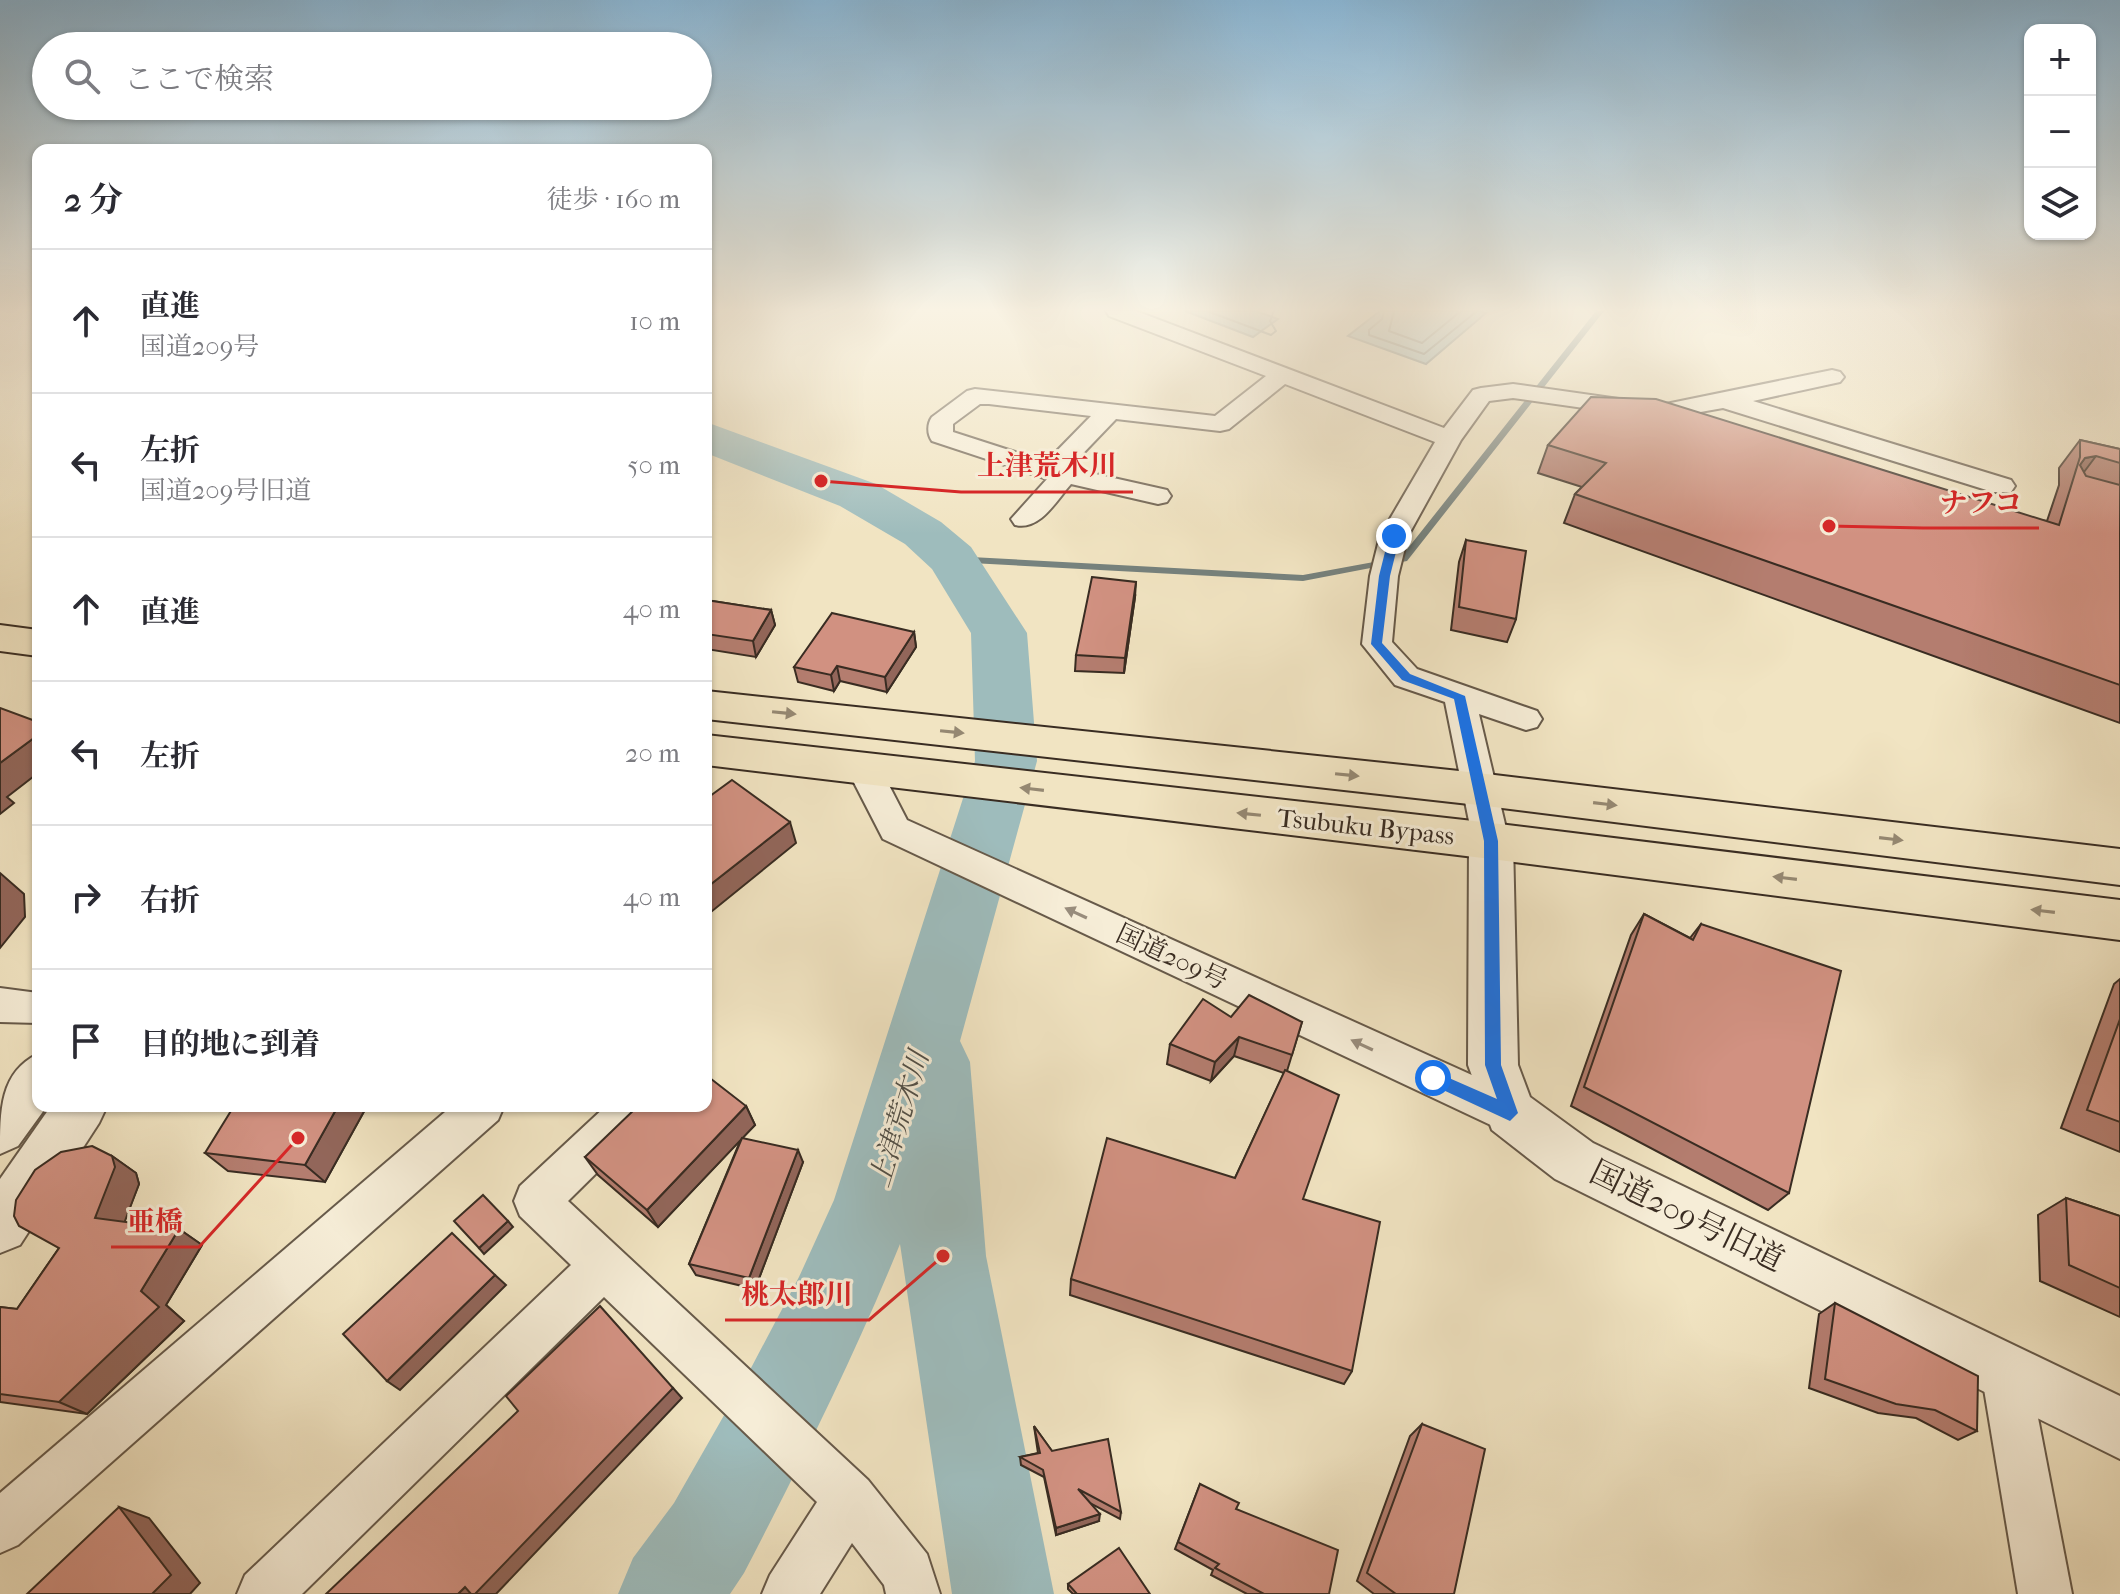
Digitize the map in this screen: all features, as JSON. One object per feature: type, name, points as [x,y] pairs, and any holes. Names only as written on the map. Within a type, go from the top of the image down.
[{"type":"highway","points":[[0,638],[32,642]]},
{"type":"highway","name":"Tsubuku Bypass","points":[[712,706],[1478,789],[2120,867]]},
{"type":"highway","name":"Tsubuku Bypass","points":[[712,751],[1491,841],[2120,920]]},
{"type":"street","points":[[1158,496],[1058,474],[941,436],[941,422],[975,396],[1220,424],[1269,385]]},
{"type":"street","points":[[1309,385],[1449,439]]},
{"type":"street","points":[[1526,719],[1406,677],[1377,644],[1384,576],[1394,536],[1449,439],[1481,395],[1513,391],[1661,412],[1793,385]]},
{"type":"street","points":[[1725,400],[2002,486]]},
{"type":"street","points":[[1025,519],[1110,411]]},
{"type":"street","points":[[1459,696],[1491,841],[1493,1065],[1510,1113]]},
{"type":"street","name":"国道209号","points":[[864,769],[895,829],[1510,1113]]},
{"type":"street","points":[[0,1129],[32,1085]]},
{"type":"street","points":[[0,1226],[77,1112]]},
{"type":"street","points":[[0,1527],[476,1112]]},
{"type":"street","points":[[629,1112],[536,1201],[850,1498],[908,1573],[913,1594]]},
{"type":"street","name":"国道209号旧道","points":[[1510,1113],[1574,1161],[2120,1428]]},
{"type":"street","points":[[264,1594],[604,1265]]},
{"type":"street","points":[[2005,1371],[2045,1594]]},
{"type":"street","points":[[789,1594],[850,1498]]},
{"type":"building","points":[[1591,397],[1656,399],[2059,525],[2080,457],[2080,440],[2120,449],[2120,463],[2096,456],[2085,458],[2080,465],[2086,476],[2120,485],[2120,685],[1575,494],[1606,463],[1548,445]]},
{"type":"building","points":[[1466,540],[1526,551],[1516,619],[1459,607]]},
{"type":"building","points":[[1092,577],[1136,582],[1125,658],[1076,655]]},
{"type":"building","points":[[712,601],[771,610],[753,641],[712,635]]},
{"type":"building","points":[[832,613],[914,632],[885,677],[837,666],[831,675],[794,667]]},
{"type":"building","points":[[0,708],[32,720],[32,739],[0,763]]},
{"type":"building","points":[[732,780],[790,822],[712,883],[712,795]]},
{"type":"building","points":[[1644,914],[1693,940],[1701,924],[1841,971],[1789,1193],[1584,1087]]},
{"type":"building","points":[[1249,995],[1302,1022],[1292,1055],[1239,1037],[1215,1062],[1170,1044],[1203,999],[1231,1017]]},
{"type":"building","points":[[2120,1019],[2120,1122],[2087,1110]]},
{"type":"building","points":[[1285,1070],[1339,1095],[1303,1199],[1380,1222],[1352,1371],[1071,1279],[1107,1138],[1235,1178]]},
{"type":"building","points":[[712,1080],[746,1106],[647,1210],[585,1157],[632,1112],[712,1112]]},
{"type":"building","points":[[230,1112],[335,1112],[305,1165],[205,1153]]},
{"type":"building","points":[[742,1138],[798,1150],[749,1278],[689,1264]]},
{"type":"building","points":[[92,1146],[112,1156],[115,1167],[95,1218],[179,1229],[141,1291],[159,1307],[59,1402],[0,1394],[0,1307],[17,1309],[59,1248],[19,1226],[14,1216],[16,1200],[35,1170],[61,1152]]},
{"type":"building","points":[[483,1195],[508,1221],[479,1248],[454,1221]]},
{"type":"building","points":[[2066,1198],[2120,1216],[2120,1288],[2069,1265]]},
{"type":"building","points":[[452,1233],[495,1275],[387,1381],[343,1334]]},
{"type":"building","points":[[1835,1303],[1978,1376],[1977,1431],[1935,1410],[1896,1404],[1825,1379]]},
{"type":"building","points":[[600,1306],[673,1388],[475,1594],[465,1587],[458,1594],[326,1594],[518,1411],[506,1396]]},
{"type":"building","points":[[1422,1424],[1485,1449],[1454,1594],[1396,1594],[1367,1573]]},
{"type":"building","points":[[1034,1426],[1052,1451],[1108,1439],[1121,1512],[1078,1489],[1100,1514],[1056,1528],[1043,1470],[1020,1457],[1040,1453]]},
{"type":"building","points":[[1200,1484],[1239,1503],[1236,1509],[1338,1550],[1329,1594],[1264,1594],[1215,1568],[1219,1564],[1178,1542]]},
{"type":"building","points":[[119,1507],[171,1575],[152,1594],[27,1594]]},
{"type":"building","points":[[1119,1548],[1150,1594],[1077,1594],[1068,1584]]},
{"type":"waterway","points":[[952,559],[1303,578],[1404,559],[1541,385]]},
{"type":"waterway","name":"上津荒木川","points":[[669,1594],[709,1538],[784,1401],[830,1308],[873,1207],[1006,761],[999,633],[952,559],[923,533],[858,495],[712,438]]},
{"type":"waterway","points":[[932,1062],[943,1256],[1003,1594]]},
{"type":"place","name":"上津荒木川","points":[[821,481]]},
{"type":"place","name":"ナフコ","points":[[1829,526]]},
{"type":"place","name":"亜橋","points":[[298,1138]]},
{"type":"place","name":"桃太郎川","points":[[943,1256]]},
{"type":"route","points":[[1394,536],[1384,576],[1377,644],[1406,677],[1459,696],[1491,841],[1493,1065],[1510,1113],[1433,1078]]}]
